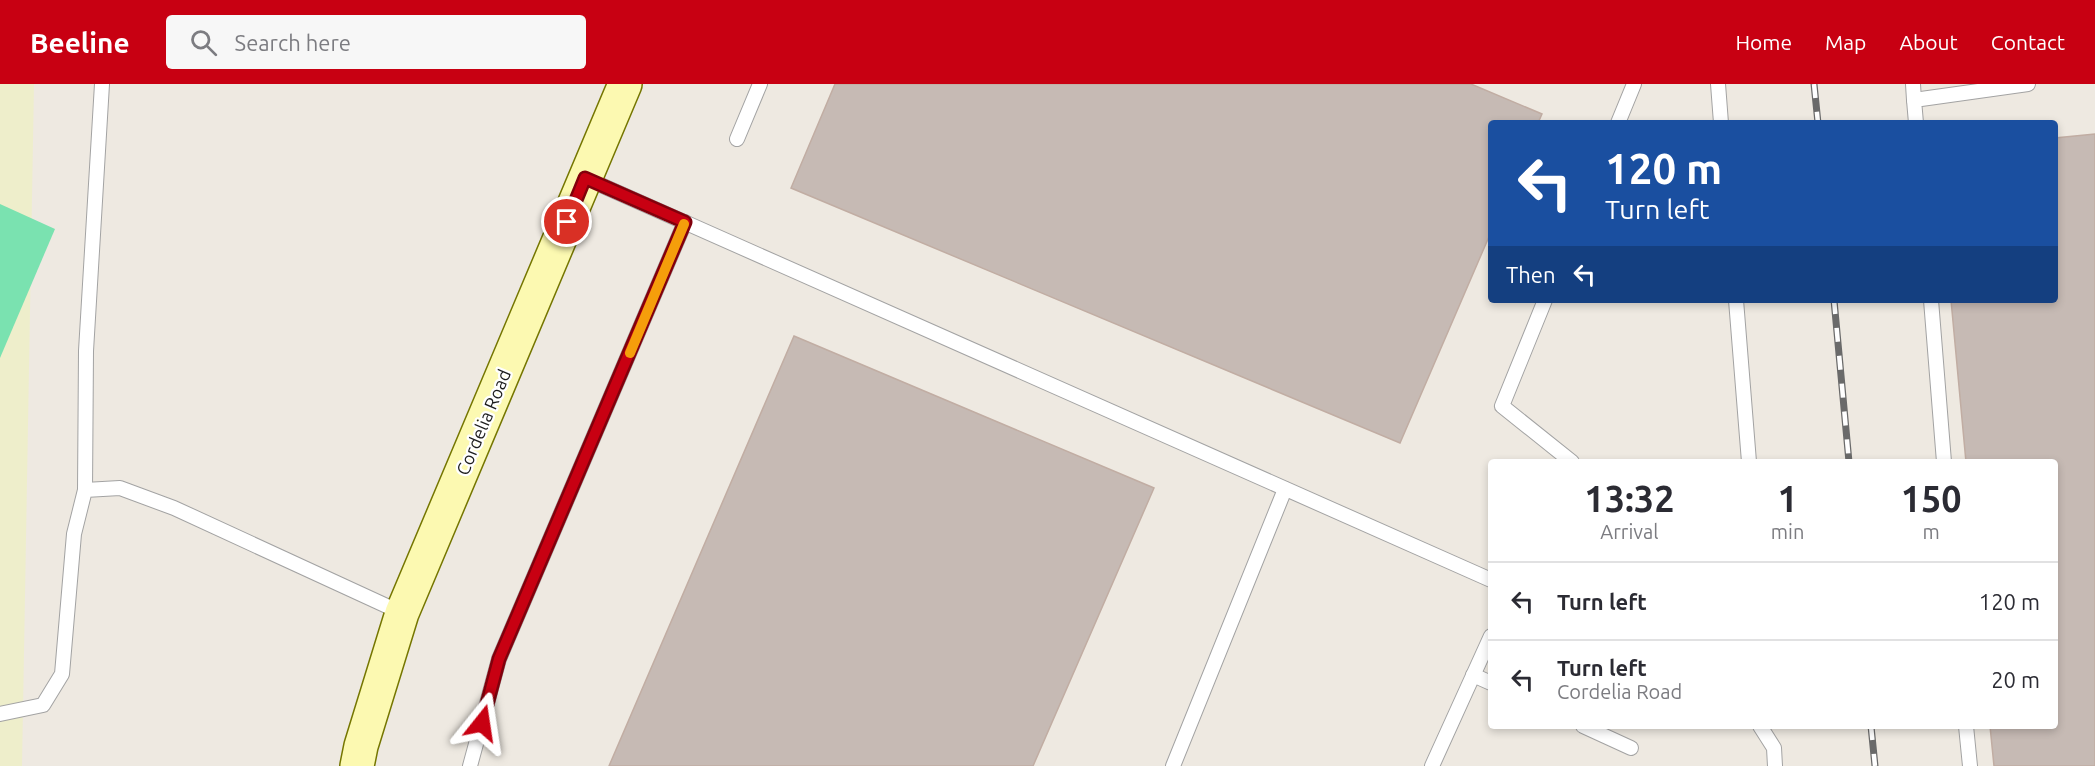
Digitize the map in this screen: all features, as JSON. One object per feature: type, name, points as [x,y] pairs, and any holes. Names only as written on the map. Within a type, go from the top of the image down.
[{"type":"main road","name":"Cordelia Road","points":[[357,766],[361,746],[402,613],[625,84]]},
{"type":"lane","points":[[0,714],[43,705],[62,674],[74,534],[85,490],[86,351],[102,84]]},
{"type":"lane","points":[[737,139],[760,84]]},
{"type":"lane","points":[[1619,120],[1634,84]]},
{"type":"lane","points":[[1718,84],[1721,120]]},
{"type":"lane","points":[[1913,84],[1916,120]]},
{"type":"lane","points":[[1914,100],[2028,84]]},
{"type":"lane","points":[[585,178],[1488,579]]},
{"type":"lane","points":[[470,766],[499,659],[685,222]]},
{"type":"lane","points":[[1544,303],[1502,406],[1568,459]]},
{"type":"lane","points":[[1736,303],[1749,459]]},
{"type":"lane","points":[[1930,303],[1944,459]]},
{"type":"lane","points":[[85,490],[120,488],[174,508],[402,613]]},
{"type":"lane","points":[[1173,766],[1285,489]]},
{"type":"lane","points":[[1432,766],[1488,642]]},
{"type":"lane","points":[[1473,675],[1488,682]]},
{"type":"lane","points":[[1589,729],[1630,748]]},
{"type":"lane","points":[[1762,729],[1774,748],[1775,766]]},
{"type":"lane","points":[[1966,729],[1970,766]]},
{"type":"green space","points":[[0,84],[34,84],[22,766],[0,766]]},
{"type":"green space","points":[[0,204],[55,229],[0,358]]},
{"type":"building","points":[[835,84],[1471,84],[1542,114],[1539,120],[1488,120],[1488,239],[1400,443],[791,188]]},
{"type":"building","points":[[2095,134],[2095,766],[1994,766],[1990,729],[2058,729],[2058,459],[1966,459],[1951,303],[2058,303],[2058,138]]},
{"type":"building","points":[[794,336],[1154,488],[1033,766],[609,766]]},
{"type":"railway","points":[[1814,84],[1818,120]]},
{"type":"railway","points":[[1834,303],[1849,459]]},
{"type":"railway","points":[[1871,729],[1875,766]]},
{"type":"slow traffic","points":[[630,353],[684,224]]},
{"type":"route","points":[[482,723],[499,659],[685,222],[585,178],[567,222]]}]
